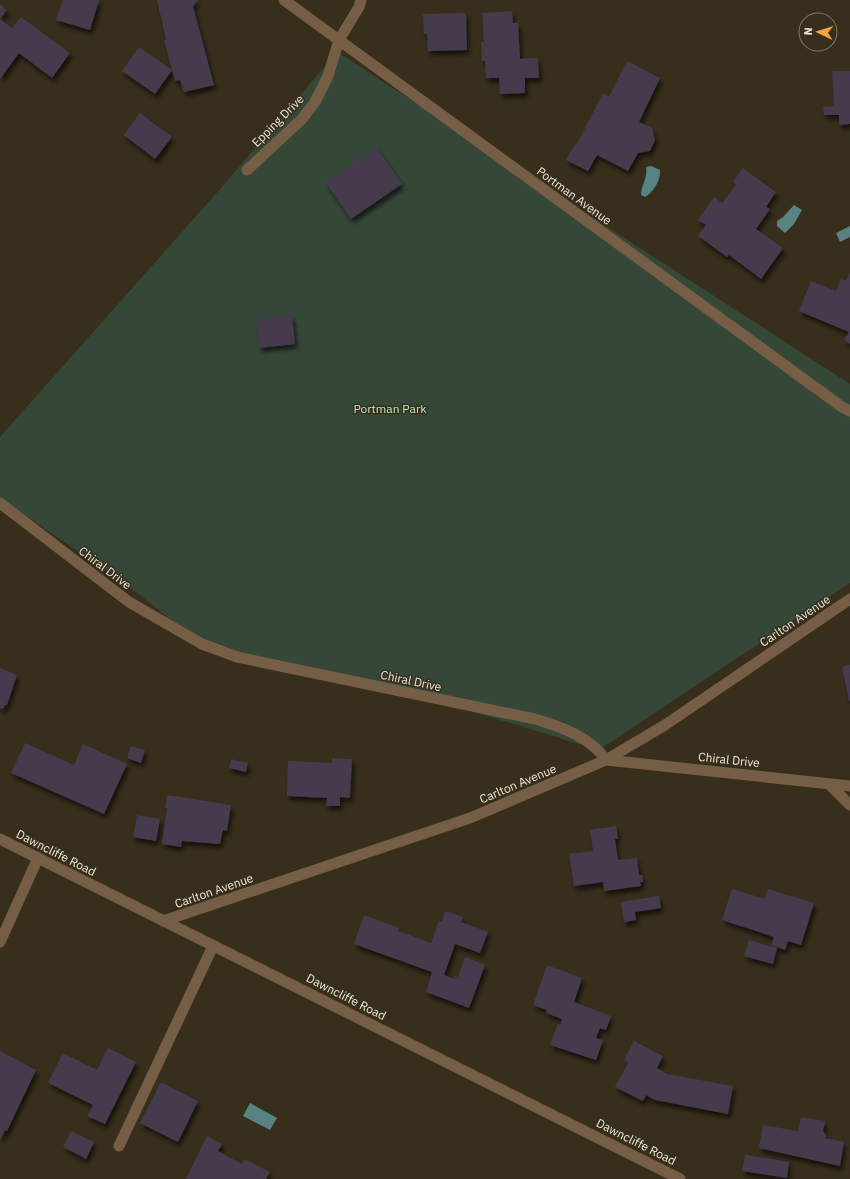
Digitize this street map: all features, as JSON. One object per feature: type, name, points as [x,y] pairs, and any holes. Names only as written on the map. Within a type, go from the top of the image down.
[{"type":"street","name":"Portman Avenue","points":[[284,0],[842,407],[850,411]]},
{"type":"street","name":"Epping Drive","points":[[247,170],[297,124],[315,102],[328,76],[339,40],[359,7],[361,0]]},
{"type":"street","name":"Chiral Drive","points":[[0,502],[129,602],[202,644],[237,657],[535,719],[574,732],[600,750],[606,760],[850,786]]},
{"type":"street","name":"Carlton Avenue","points":[[163,921],[470,818],[606,760],[665,726],[850,599]]},
{"type":"street","points":[[829,784],[850,805]]},
{"type":"street","name":"Dawncliffe Road","points":[[0,839],[680,1179]]},
{"type":"street","points":[[0,942],[38,858]]},
{"type":"street","points":[[119,1146],[213,946]]},
{"type":"green space","name":"Portman Park","points":[[337,52],[850,384],[850,583],[599,750],[428,698],[202,644],[127,585],[0,498],[0,437],[222,187]]},
{"type":"water","points":[[651,166],[660,170],[660,174],[654,189],[645,197],[641,195],[646,175],[646,167]]},
{"type":"water","points":[[794,205],[802,210],[794,224],[785,233],[777,226],[777,221]]},
{"type":"water","points":[[850,226],[850,237],[840,242],[836,233]]},
{"type":"water","points":[[250,1103],[277,1118],[270,1130],[243,1116]]},
{"type":"building","points":[[63,0],[99,0],[90,30],[56,20]]},
{"type":"building","points":[[157,0],[198,0],[193,6],[214,85],[184,92],[180,80],[175,81],[164,40],[166,39]]},
{"type":"building","points":[[0,4],[7,10],[0,19]]},
{"type":"building","points":[[512,11],[513,23],[518,23],[520,59],[538,58],[539,78],[525,78],[525,93],[500,94],[499,78],[486,78],[485,61],[482,61],[481,42],[484,42],[482,13]]},
{"type":"building","points":[[466,13],[467,50],[428,51],[427,34],[424,34],[423,14]]},
{"type":"building","points":[[21,17],[70,53],[52,78],[19,53],[0,79],[0,19],[12,28]]},
{"type":"building","points":[[139,47],[172,70],[155,94],[122,71]]},
{"type":"building","points":[[627,61],[660,78],[639,122],[652,128],[655,140],[650,151],[638,153],[628,171],[597,155],[588,171],[566,160],[575,144],[577,144],[603,93],[609,97]]},
{"type":"building","points":[[832,71],[850,71],[850,124],[839,125],[839,115],[824,115],[823,107],[834,106]]},
{"type":"building","points":[[140,113],[172,137],[155,159],[124,135]]},
{"type":"building","points":[[376,147],[402,184],[351,219],[326,183]]},
{"type":"building","points":[[743,168],[776,192],[766,207],[770,209],[756,229],[783,248],[761,279],[729,255],[727,257],[698,236],[706,225],[698,220],[714,197],[722,203],[736,185],[733,182]]},
{"type":"building","points":[[850,273],[850,344],[844,340],[849,332],[799,311],[811,281],[836,291],[841,278],[846,281]]},
{"type":"building","points":[[292,315],[295,344],[259,348],[256,319]]},
{"type":"building","points":[[850,665],[850,700],[849,701],[842,667]]},
{"type":"building","points":[[0,668],[17,675],[7,705],[5,705],[3,709],[0,708]]},
{"type":"building","points":[[25,743],[74,765],[83,744],[127,764],[104,814],[11,773]]},
{"type":"building","points":[[131,746],[145,750],[141,763],[127,758]]},
{"type":"building","points":[[332,758],[352,759],[350,798],[340,797],[340,806],[326,806],[327,798],[287,796],[288,761],[332,763]]},
{"type":"building","points":[[231,759],[248,763],[246,772],[229,768]]},
{"type":"building","points":[[167,795],[231,805],[227,831],[223,830],[220,844],[182,841],[181,847],[162,844],[167,808],[165,808]]},
{"type":"building","points":[[137,815],[160,819],[156,841],[133,837]]},
{"type":"building","points":[[616,826],[618,839],[615,839],[618,860],[637,858],[639,875],[642,875],[643,882],[640,882],[641,886],[604,891],[603,882],[574,886],[569,854],[593,851],[590,830]]},
{"type":"building","points":[[732,889],[765,899],[768,889],[814,903],[801,945],[788,941],[785,950],[771,945],[774,937],[722,920]]},
{"type":"building","points":[[659,896],[661,908],[635,912],[636,920],[624,922],[621,902]]},
{"type":"building","points":[[445,911],[463,917],[461,922],[488,932],[480,953],[455,944],[444,975],[454,979],[455,976],[458,977],[465,957],[485,965],[469,1008],[426,992],[432,972],[354,944],[364,915],[399,928],[398,931],[431,943],[439,921],[442,922]]},
{"type":"building","points":[[749,940],[777,948],[773,964],[744,956]]},
{"type":"building","points":[[547,965],[582,978],[574,1002],[611,1016],[606,1030],[600,1028],[596,1038],[603,1040],[596,1060],[550,1045],[558,1024],[560,1025],[562,1019],[546,1013],[547,1010],[533,1005]]},
{"type":"building","points":[[634,1041],[663,1056],[657,1068],[667,1074],[733,1086],[728,1114],[655,1100],[646,1095],[643,1101],[615,1087],[628,1063],[624,1060]]},
{"type":"building","points":[[108,1048],[136,1062],[105,1124],[87,1116],[93,1105],[48,1083],[63,1053],[97,1070]]},
{"type":"building","points":[[0,1051],[36,1070],[7,1131],[5,1130],[0,1140]]},
{"type":"building","points":[[161,1082],[198,1101],[178,1142],[140,1123]]},
{"type":"building","points":[[801,1117],[825,1121],[823,1131],[827,1136],[825,1138],[844,1142],[840,1166],[759,1148],[763,1125],[798,1131]]},
{"type":"building","points":[[71,1131],[94,1142],[86,1159],[63,1147]]},
{"type":"building","points":[[207,1136],[222,1144],[218,1151],[242,1164],[244,1159],[270,1172],[266,1179],[186,1179]]},
{"type":"building","points":[[745,1155],[789,1162],[787,1178],[742,1171]]}]
